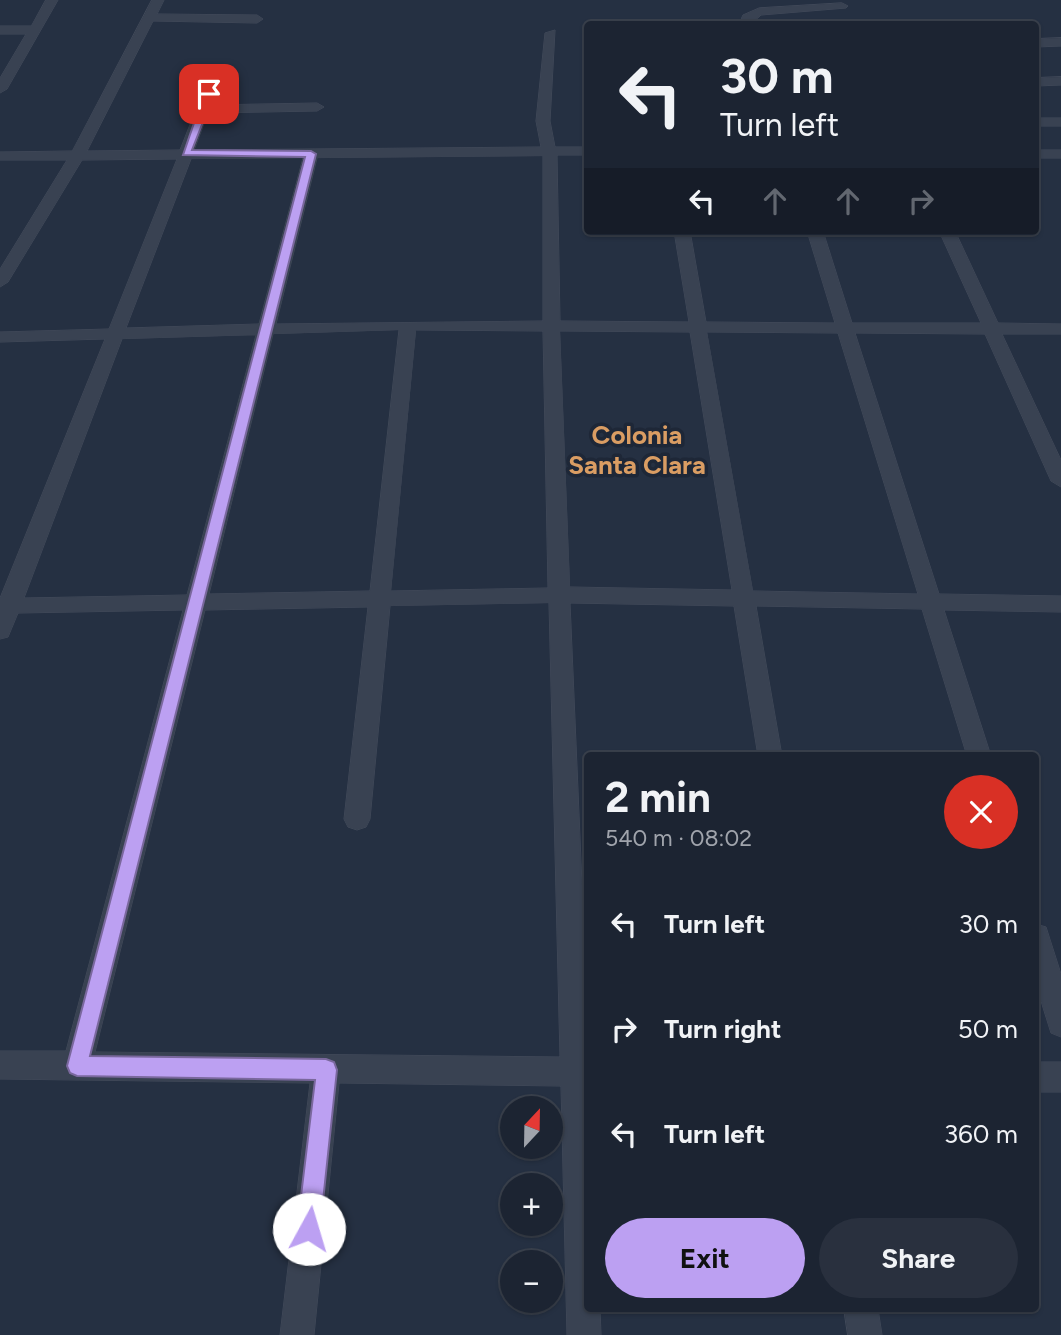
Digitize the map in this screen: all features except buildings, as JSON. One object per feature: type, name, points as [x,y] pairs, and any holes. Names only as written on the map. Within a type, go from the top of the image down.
[{"type":"street","points":[[0,89],[5,72],[36,30],[52,0]]},
{"type":"street","points":[[0,282],[78,154],[158,0]]},
{"type":"street","points":[[746,21],[747,18],[759,12],[842,6]]},
{"type":"street","points":[[149,17],[257,19]]},
{"type":"street","points":[[0,30],[36,30]]},
{"type":"street","points":[[551,33],[543,121],[548,152],[560,595],[582,1072],[584,1335]]},
{"type":"street","points":[[1039,43],[1061,42]]},
{"type":"street","points":[[1039,82],[1061,81]]},
{"type":"street","points":[[0,631],[5,606],[206,101],[317,107]]},
{"type":"street","points":[[1039,122],[1061,122]]},
{"type":"street","points":[[0,156],[584,151]]},
{"type":"street","points":[[77,1066],[311,154]]},
{"type":"street","points":[[1039,155],[1061,154]]},
{"type":"street","points":[[683,235],[769,752]]},
{"type":"street","points":[[815,235],[978,752]]},
{"type":"street","points":[[949,235],[1061,481]]},
{"type":"street","points":[[357,819],[408,325]]},
{"type":"street","points":[[0,337],[408,325],[1061,330]]},
{"type":"street","points":[[5,606],[560,595],[1061,604]]},
{"type":"street","points":[[1039,946],[1061,1023]]},
{"type":"street","points":[[0,1065],[582,1072]]},
{"type":"street","points":[[297,1335],[326,1070]]},
{"type":"street","points":[[1039,1077],[1061,1077]]},
{"type":"street","points":[[861,1312],[865,1335]]},
{"type":"district","name":"Colonia Santa Clara","points":[[637,450]]},
{"type":"route","points":[[209,94],[186,153],[311,154],[77,1066],[326,1070],[309,1229]]}]
